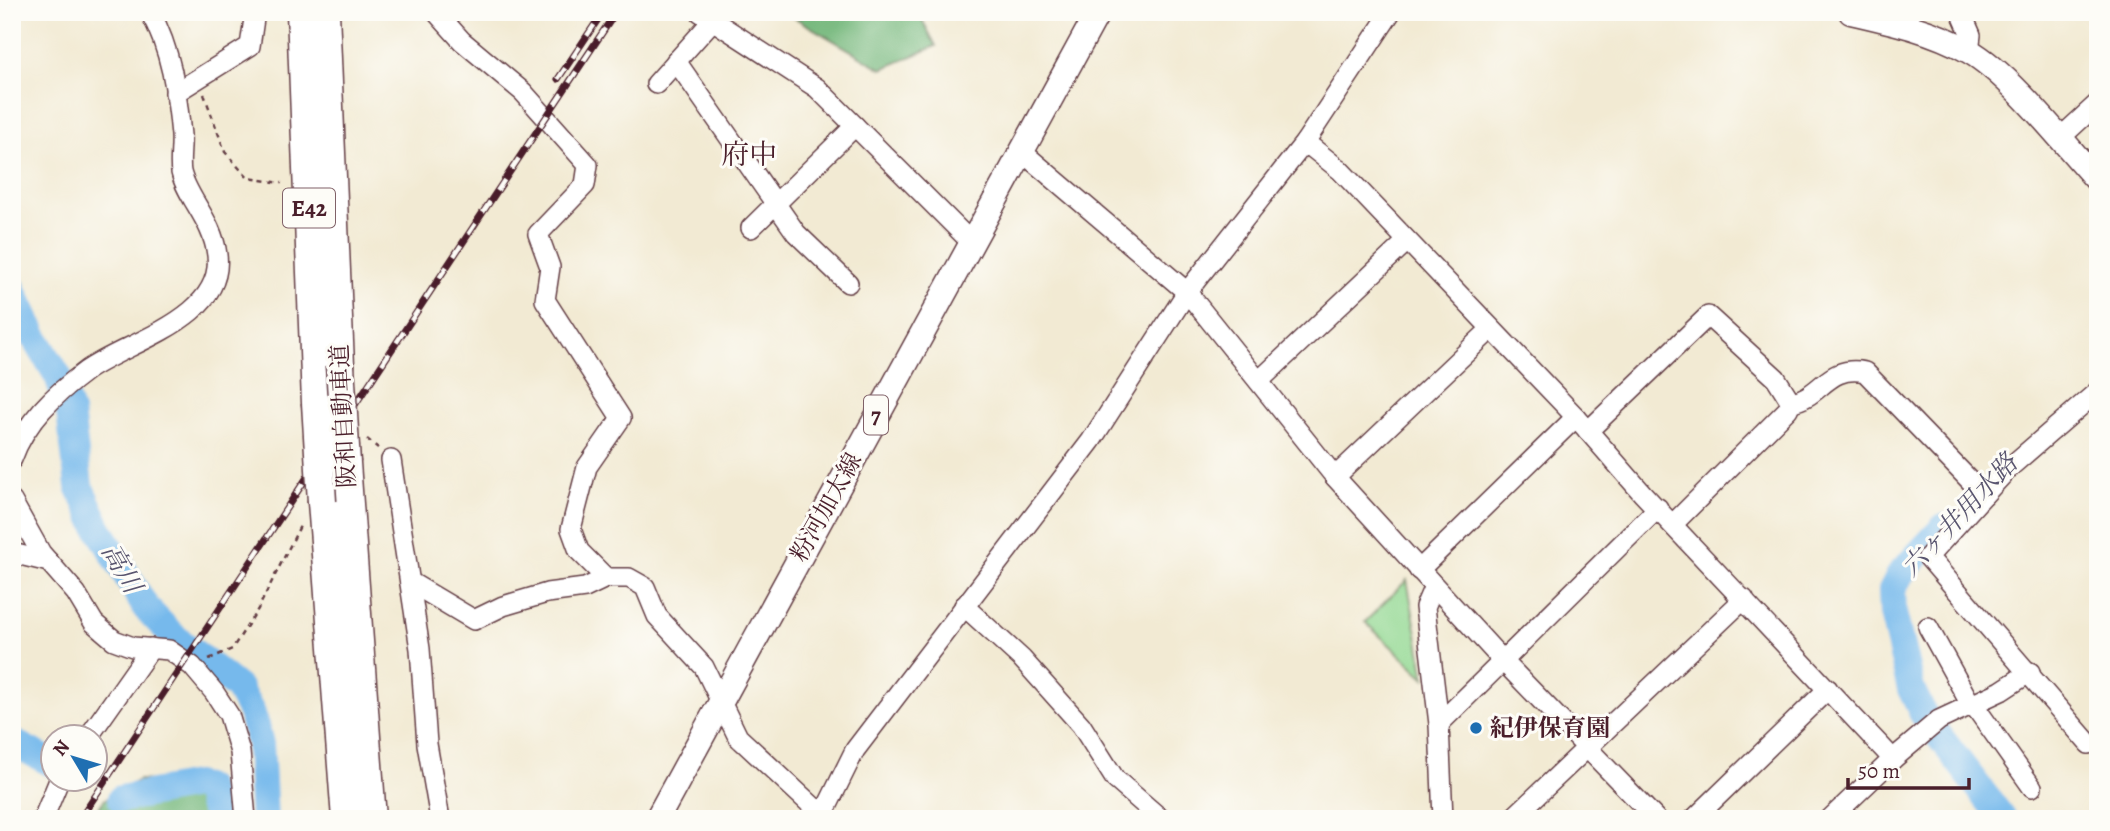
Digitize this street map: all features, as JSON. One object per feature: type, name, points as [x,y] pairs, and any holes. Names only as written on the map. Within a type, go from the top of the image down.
[{"type":"highway","name":"阪和自動車道","points":[[301,12],[316,403],[313,509],[346,819]]},
{"type":"highway","name":"阪和自動車道","points":[[325,12],[340,365],[372,819]]},
{"type":"main road","name":"粉河加太線","points":[[657,819],[970,241],[1098,12]]},
{"type":"main road","points":[[1852,12],[1899,24],[1969,51],[1996,71],[2098,181]]},
{"type":"street","points":[[12,459],[19,440],[52,397],[120,349],[157,334],[183,318],[212,288],[218,256],[207,219],[181,173],[169,49],[150,12]]},
{"type":"street","points":[[175,93],[250,46],[255,12]]},
{"type":"street","points":[[436,12],[462,41],[523,92],[588,165],[585,185],[538,234],[550,267],[545,300],[621,418],[587,467],[570,529],[579,551],[606,578]]},
{"type":"street","points":[[410,582],[474,620],[503,606],[547,593],[586,587],[606,578],[629,578],[645,587],[657,616],[670,634],[704,667],[738,737],[821,817],[855,750],[1091,441],[1187,292],[1305,142],[1391,12]]},
{"type":"street","points":[[1961,12],[1971,35],[1969,51]]},
{"type":"street","points":[[656,83],[676,61],[707,16],[817,88],[970,241]]},
{"type":"street","points":[[676,61],[796,233],[848,283]]},
{"type":"street","points":[[2059,139],[2098,103]]},
{"type":"street","points":[[751,228],[855,126]]},
{"type":"street","points":[[1305,142],[1340,170],[1582,424],[1893,758]]},
{"type":"street","points":[[1021,151],[1187,292],[1335,477],[1504,662],[1656,819]]},
{"type":"street","points":[[1259,381],[1406,242]]},
{"type":"street","points":[[1419,570],[1708,316],[1776,378],[1791,402]]},
{"type":"street","points":[[1335,477],[1491,329]]},
{"type":"street","points":[[1791,402],[1800,401],[1836,373],[1855,370],[1866,372],[1980,491]]},
{"type":"street","points":[[2089,744],[1928,556],[1980,491],[2098,391]]},
{"type":"street","points":[[1674,523],[1788,410],[1791,402]]},
{"type":"street","points":[[385,454],[410,582],[420,649],[427,744],[440,819]]},
{"type":"street","points":[[12,501],[16,512],[49,562],[76,593],[94,623],[114,640],[133,647],[169,650],[192,666],[229,715],[240,752],[246,819]]},
{"type":"street","points":[[1439,724],[1658,508]]},
{"type":"street","points":[[12,553],[49,562]]},
{"type":"street","points":[[1434,586],[1425,607],[1439,724],[1443,819]]},
{"type":"street","points":[[1512,819],[1744,599]]},
{"type":"street","points":[[964,606],[1022,659],[1081,725],[1115,779],[1161,819]]},
{"type":"street","points":[[1928,627],[1972,705],[2032,787]]},
{"type":"street","points":[[99,722],[151,648]]},
{"type":"street","points":[[1830,819],[1893,758],[1939,720],[2030,673]]},
{"type":"street","points":[[1694,819],[1828,690]]},
{"type":"street","points":[[43,819],[54,792]]},
{"type":"path","points":[[198,79],[225,152],[248,178],[282,183]]},
{"type":"path","points":[[357,430],[385,454]]},
{"type":"path","points":[[204,663],[232,649],[258,609],[313,509]]},
{"type":"green space","points":[[785,12],[918,12],[936,46],[882,69]]},
{"type":"green space","points":[[1407,580],[1425,678],[1365,622]]},
{"type":"green space","points":[[139,780],[214,786],[222,815],[186,819],[91,819],[104,800]]},
{"type":"waterway","name":"高川","points":[[12,288],[34,336],[58,376],[70,412],[79,486],[98,527],[146,608],[173,636],[238,688],[252,714],[260,744],[264,819]]},
{"type":"waterway","name":"六ヶ井用水路","points":[[1944,527],[1901,573],[1892,590],[1893,613],[1911,689],[1926,719],[2003,819]]},
{"type":"waterway","points":[[12,742],[38,756]]},
{"type":"waterway","points":[[121,799],[195,785],[207,789],[217,819]]},
{"type":"railway","points":[[558,79],[603,12]]},
{"type":"railway","points":[[80,819],[616,12]]},
{"type":"place","name":"紀伊保育園","points":[[1476,728]]},
{"type":"district","name":"府中","points":[[749,154]]}]
